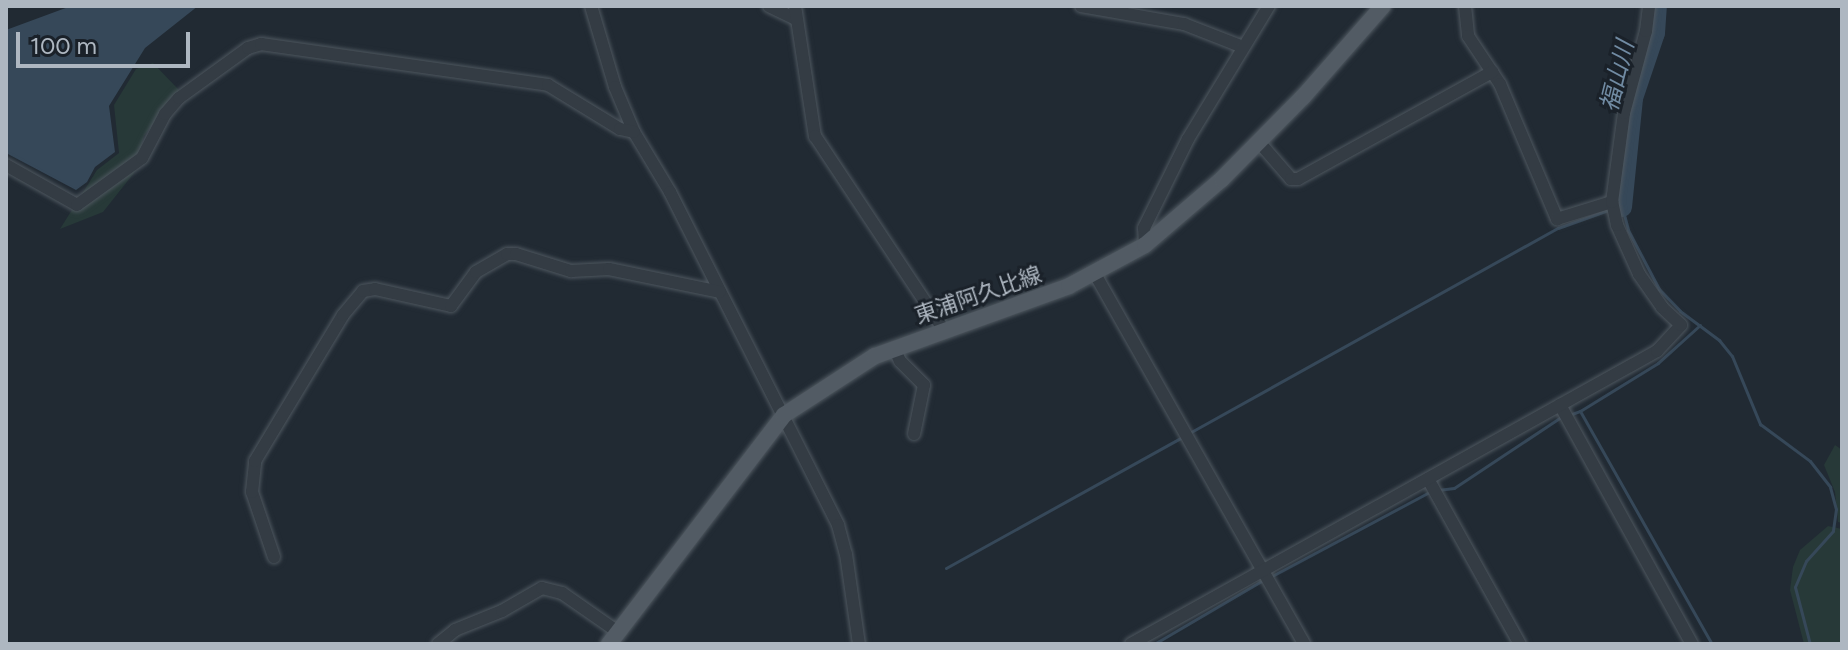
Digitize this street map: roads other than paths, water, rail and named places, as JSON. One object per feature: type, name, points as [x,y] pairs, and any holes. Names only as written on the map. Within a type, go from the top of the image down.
[{"type":"main road","name":"東浦阿久比線","points":[[614,638],[784,415],[856,367],[894,348],[1032,301],[1095,274],[1145,245],[1194,206],[1259,142],[1363,32],[1383,6]]},
{"type":"street","points":[[591,6],[615,87],[634,132],[670,192],[838,525],[846,554],[859,644]]},
{"type":"street","points":[[769,6],[795,12],[815,136],[943,329]]},
{"type":"street","points":[[1081,6],[1184,24],[1243,47]]},
{"type":"street","points":[[1145,245],[1144,228],[1199,119],[1269,6]]},
{"type":"street","points":[[1465,6],[1468,36],[1492,72],[1557,219],[1612,202]]},
{"type":"street","points":[[1131,644],[1657,351],[1681,325],[1662,307],[1639,274],[1617,225],[1612,202],[1624,113],[1646,31],[1649,6]]},
{"type":"street","points":[[6,165],[77,205],[138,162],[165,114],[179,98],[248,48],[261,44],[548,85],[620,129],[634,132]]},
{"type":"street","points":[[1259,142],[1291,179],[1298,179],[1492,72]]},
{"type":"street","points":[[274,557],[252,492],[255,461],[343,315],[363,291],[375,289],[451,306],[476,272],[507,254],[516,254],[571,271],[609,269],[720,292]]},
{"type":"street","points":[[1095,274],[1304,644]]},
{"type":"street","points":[[894,348],[900,361],[924,385],[914,434]]},
{"type":"street","points":[[1560,405],[1692,644]]},
{"type":"street","points":[[1428,479],[1520,644]]},
{"type":"street","points":[[438,644],[455,630],[502,611],[542,588],[562,593],[614,638]]},
{"type":"water","points":[[71,6],[198,6],[145,48],[109,106],[115,152],[95,167],[87,182],[76,190],[6,153],[6,30]]},
{"type":"waterway","name":"福山川","points":[[1622,207],[1633,98],[1655,33],[1657,6]]},
{"type":"waterway","points":[[1618,208],[1622,207],[1628,230],[1659,289],[1680,311],[1719,340],[1732,356],[1760,424],[1810,461],[1830,487],[1836,509],[1833,531],[1806,561],[1795,587],[1810,644]]},
{"type":"waterway","points":[[1191,432],[1558,228],[1611,209]]},
{"type":"waterway","points":[[1700,325],[1658,363],[1580,411],[1712,644]]},
{"type":"waterway","points":[[1569,415],[1580,411]]},
{"type":"waterway","points":[[1438,490],[1454,488],[1561,417]]},
{"type":"waterway","points":[[946,568],[1184,436]]},
{"type":"waterway","points":[[1272,576],[1431,491]]},
{"type":"waterway","points":[[1154,644],[1265,579]]}]
